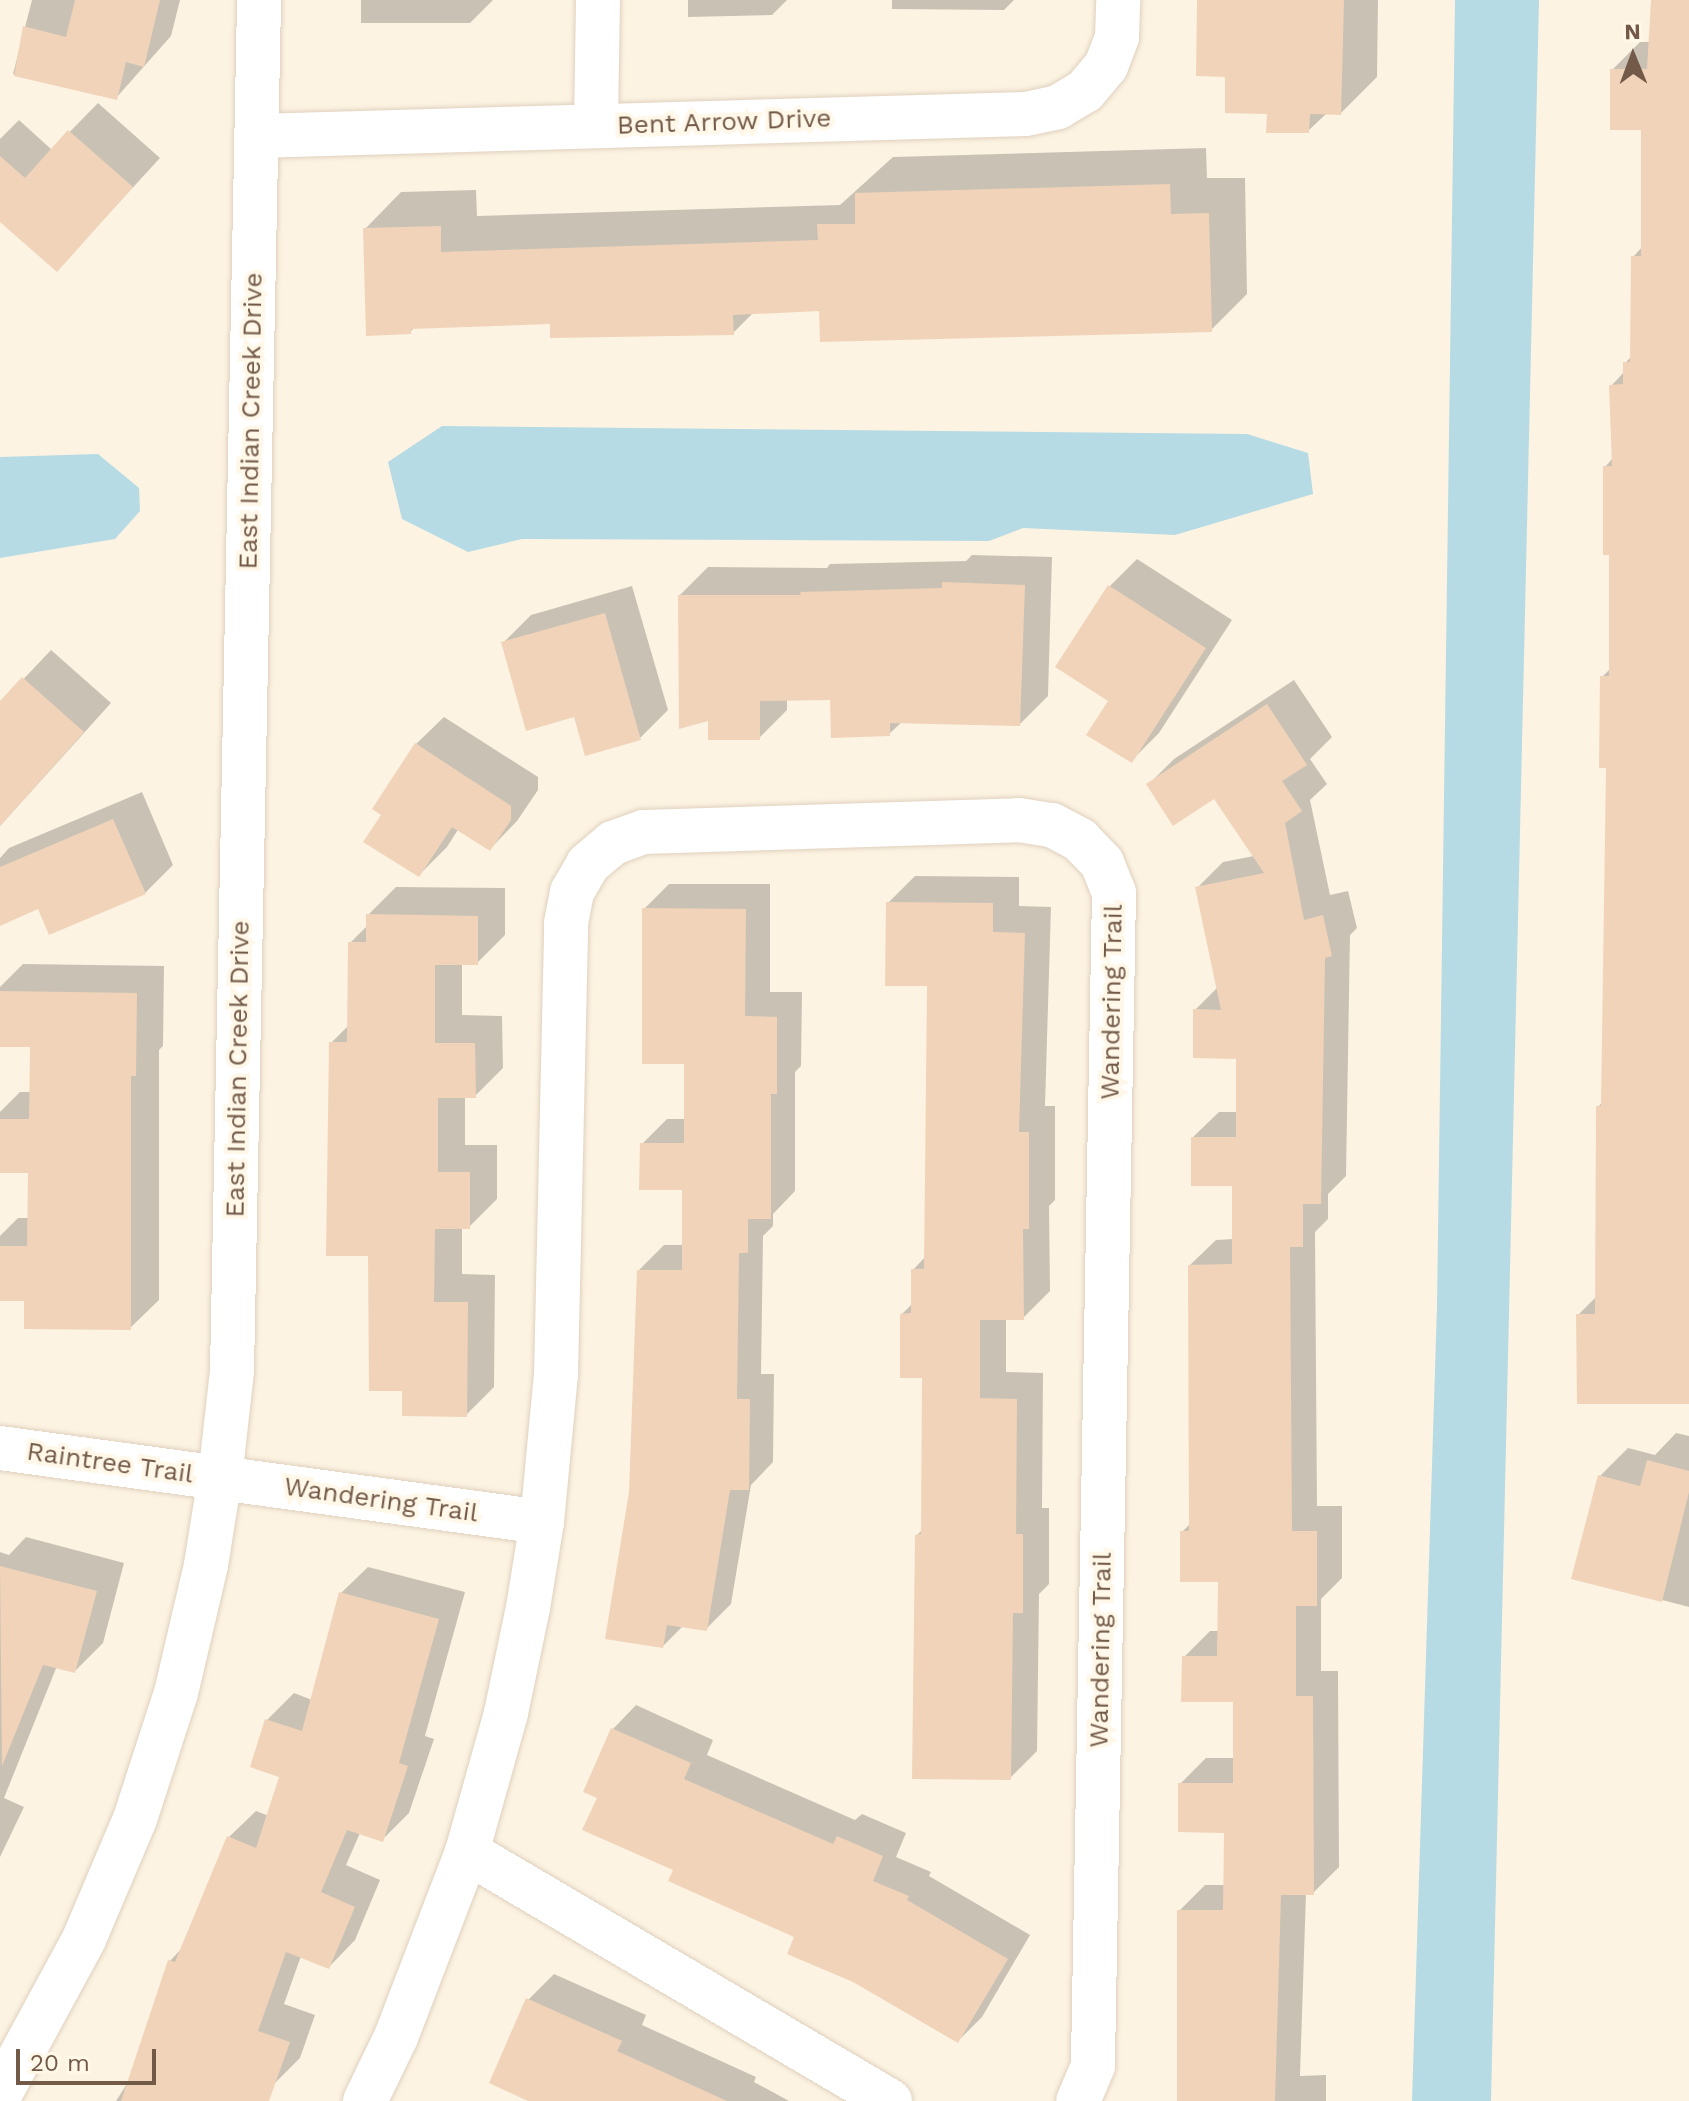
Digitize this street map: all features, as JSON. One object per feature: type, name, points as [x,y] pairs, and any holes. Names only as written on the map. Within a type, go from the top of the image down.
[{"type":"street","name":"East Indian Creek Drive","points":[[0,2094],[84,1939],[135,1819],[176,1693],[206,1565],[220,1478],[232,1371],[259,0]]},
{"type":"street","points":[[596,126],[598,0]]},
{"type":"street","name":"Bent Arrow Drive","points":[[256,136],[1026,114],[1058,107],[1085,91],[1106,66],[1117,37],[1118,0]]},
{"type":"street","name":"Wandering Trail","points":[[365,2101],[396,2037],[467,1852],[506,1713],[542,1522],[556,1375],[566,923],[572,892],[588,864],[613,843],[643,832],[1019,820],[1052,825],[1080,840],[1102,863],[1114,893],[1093,2066],[1078,2101]]},
{"type":"street","name":"Raintree Trail","points":[[0,1448],[220,1478]]},
{"type":"street","name":"Wandering Trail","points":[[220,1478],[542,1522]]},
{"type":"street","points":[[467,1852],[890,2101]]},
{"type":"water","points":[[1455,0],[1539,0],[1491,2101],[1412,2101],[1437,1306]]},
{"type":"water","points":[[442,426],[1247,434],[1308,453],[1313,494],[1175,535],[1023,528],[989,541],[522,539],[468,552],[402,519],[388,462]]},
{"type":"water","points":[[98,454],[139,488],[140,511],[115,539],[0,558],[0,457]]},
{"type":"building","points":[[75,0],[160,0],[144,67],[126,62],[117,100],[14,76],[23,26],[66,37]]},
{"type":"building","points":[[1197,0],[1344,0],[1341,115],[1310,114],[1309,133],[1266,133],[1267,114],[1225,113],[1225,77],[1196,76]]},
{"type":"building","points":[[1651,0],[1689,0],[1689,1404],[1577,1404],[1576,1314],[1595,1314],[1596,1106],[1601,1106],[1606,768],[1599,768],[1600,676],[1609,676],[1609,555],[1603,555],[1603,466],[1612,466],[1609,385],[1623,384],[1623,362],[1630,362],[1631,256],[1641,256],[1641,130],[1610,130],[1610,69],[1647,69]]},
{"type":"building","points":[[68,130],[133,187],[57,272],[0,222],[0,156],[25,178]]},
{"type":"building","points":[[1170,184],[1171,214],[1209,213],[1212,332],[820,342],[819,311],[733,315],[734,335],[550,338],[550,324],[411,329],[411,334],[366,336],[363,228],[441,226],[441,252],[818,240],[817,224],[855,224],[855,193]]},
{"type":"building","points":[[942,582],[1025,585],[1020,726],[890,723],[890,736],[831,738],[830,700],[760,701],[760,740],[708,740],[708,721],[679,729],[678,595],[801,595],[800,592],[942,588]]},
{"type":"building","points":[[1108,585],[1206,648],[1132,763],[1086,735],[1108,701],[1055,667]]},
{"type":"building","points":[[605,613],[641,740],[585,756],[574,717],[526,731],[501,642]]},
{"type":"building","points":[[22,677],[84,732],[0,826],[0,701]]},
{"type":"building","points":[[1267,704],[1307,765],[1282,781],[1302,811],[1285,823],[1304,920],[1323,915],[1332,956],[1325,958],[1321,1204],[1303,1204],[1303,1247],[1290,1247],[1292,1531],[1317,1531],[1317,1606],[1296,1606],[1296,1696],[1313,1696],[1314,1895],[1281,1895],[1275,2101],[1177,2101],[1177,1910],[1223,1910],[1224,1833],[1178,1832],[1178,1783],[1233,1783],[1233,1702],[1181,1702],[1182,1656],[1217,1656],[1218,1582],[1180,1582],[1180,1531],[1189,1531],[1188,1265],[1232,1264],[1232,1186],[1191,1186],[1191,1137],[1236,1137],[1236,1059],[1193,1058],[1193,1009],[1221,1010],[1195,887],[1264,873],[1214,799],[1173,826],[1146,784]]},
{"type":"building","points":[[415,743],[511,806],[511,820],[490,851],[452,827],[419,877],[363,842],[381,815],[372,809]]},
{"type":"building","points":[[113,819],[146,894],[49,935],[38,909],[0,926],[0,867]]},
{"type":"building","points":[[886,902],[993,903],[993,932],[1025,933],[1019,1132],[1029,1132],[1029,1229],[1023,1229],[1024,1320],[980,1320],[980,1398],[1017,1399],[1016,1534],[1023,1534],[1023,1613],[1013,1613],[1011,1780],[912,1779],[915,1535],[921,1534],[922,1378],[900,1378],[900,1314],[911,1313],[911,1269],[924,1269],[927,986],[885,986]]},
{"type":"building","points":[[642,908],[746,909],[745,1016],[777,1017],[777,1094],[771,1094],[771,1219],[748,1219],[748,1253],[739,1253],[737,1399],[750,1399],[749,1490],[730,1490],[707,1631],[667,1625],[663,1648],[605,1639],[629,1492],[637,1270],[682,1270],[682,1190],[639,1190],[640,1143],[684,1143],[684,1064],[642,1064]]},
{"type":"building","points":[[366,914],[478,916],[478,965],[435,965],[435,1043],[475,1043],[476,1098],[438,1098],[438,1172],[470,1172],[470,1229],[435,1229],[434,1302],[468,1302],[467,1417],[402,1416],[402,1391],[369,1391],[368,1256],[326,1256],[329,1042],[347,1042],[348,942],[366,942]]},
{"type":"building","points":[[0,991],[137,993],[136,1076],[131,1076],[131,1330],[24,1329],[24,1301],[0,1301],[0,1246],[27,1246],[28,1173],[0,1173],[0,1119],[29,1119],[30,1047],[0,1047]]},
{"type":"building","points":[[1647,1460],[1689,1471],[1689,1492],[1662,1602],[1571,1579],[1598,1475],[1640,1486]]},
{"type":"building","points":[[0,1566],[97,1591],[75,1673],[43,1665],[2,1766]]},
{"type":"building","points":[[339,1592],[439,1619],[399,1763],[408,1766],[383,1842],[347,1830],[321,1892],[355,1907],[329,1969],[286,1952],[258,2031],[290,2042],[269,2101],[121,2101],[168,1960],[175,1962],[227,1836],[256,1848],[279,1777],[250,1767],[265,1719],[302,1731]]},
{"type":"building","points":[[611,1728],[691,1763],[684,1779],[833,1844],[837,1836],[883,1856],[873,1881],[909,1896],[907,1900],[1008,1959],[958,2043],[853,1982],[787,1954],[794,1937],[668,1881],[673,1870],[582,1830],[597,1798],[583,1792]]},
{"type":"building","points":[[526,1998],[622,2041],[617,2051],[727,2101],[528,2101],[489,2083]]}]
